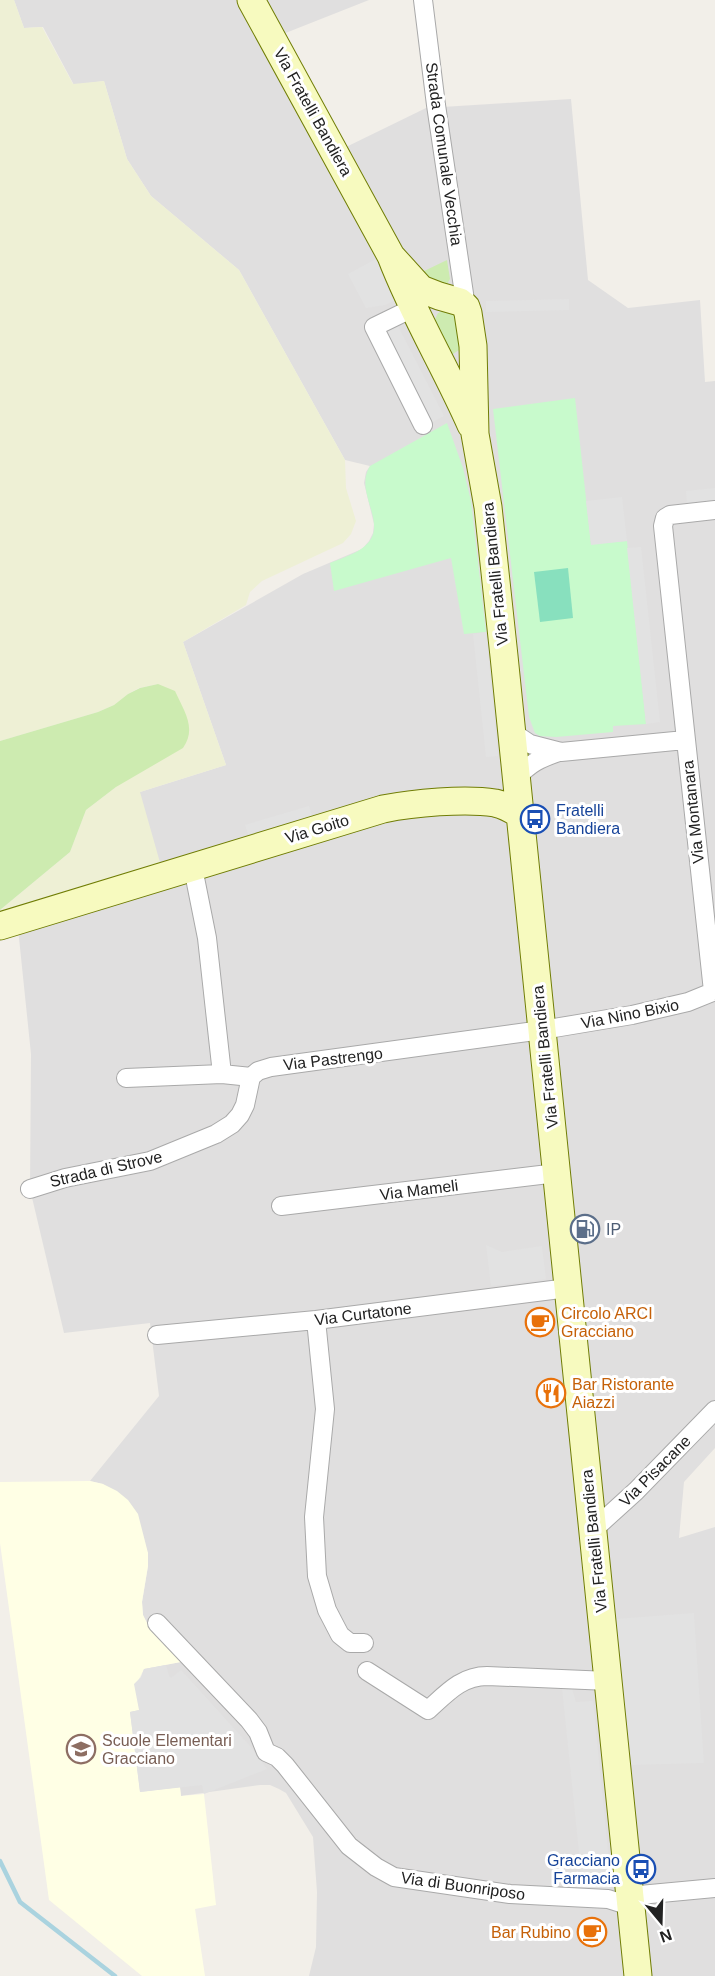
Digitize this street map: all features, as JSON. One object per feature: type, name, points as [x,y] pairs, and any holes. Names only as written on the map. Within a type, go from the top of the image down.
[{"type":"main road","name":"Via Fratelli Bandiera","points":[[251,0],[391,256],[475,434]]},
{"type":"main road","name":"Via Fratelli Bandiera","points":[[391,256],[421,289],[456,303],[468,313],[474,352],[475,434],[488,507],[512,732],[638,1976]]},
{"type":"main road","points":[[416,313],[427,306],[456,303]]},
{"type":"main road","points":[[442,363],[456,363],[474,352]]},
{"type":"main road","name":"Via Goito","points":[[444,802],[516,779]]},
{"type":"main road","name":"Via Goito","points":[[0,926],[383,808],[444,802],[494,803],[520,815]]},
{"type":"street","name":"Strada Comunale Vecchia","points":[[423,0],[456,303]]},
{"type":"street","points":[[416,313],[374,327],[423,425]]},
{"type":"street","name":"Via Montanara","points":[[714,991],[663,526],[665,518],[676,514],[715,510]]},
{"type":"street","name":"Via Montanara","points":[[512,732],[530,744],[561,752]]},
{"type":"street","name":"Via Montanara","points":[[516,779],[525,768],[534,762],[561,752],[685,741]]},
{"type":"street","points":[[193,868],[207,938],[218,1019],[222,1074]]},
{"type":"street","name":"Via Nino Bixio","points":[[542,1030],[651,1012],[688,1002],[714,991]]},
{"type":"street","name":"Via Pastrengo","points":[[126,1078],[222,1074],[251,1077],[258,1071],[271,1067],[542,1030]]},
{"type":"street","name":"Strada di Strove","points":[[30,1189],[65,1178],[150,1161],[216,1134],[232,1124],[240,1115],[245,1105],[251,1077]]},
{"type":"street","name":"Via Mameli","points":[[281,1206],[557,1173]]},
{"type":"street","name":"Via Curtatone","points":[[158,1335],[316,1320],[568,1288]]},
{"type":"street","points":[[316,1320],[325,1409],[314,1517],[317,1576],[327,1610],[340,1635],[350,1643],[364,1643]]},
{"type":"street","name":"Via Pisacane","points":[[592,1531],[636,1491],[715,1410]]},
{"type":"street","name":"Via di Buonriposo","points":[[157,1623],[249,1720],[258,1732],[266,1752],[285,1765],[348,1846],[394,1877],[516,1894],[630,1901],[715,1888]]},
{"type":"street","points":[[367,1671],[428,1710],[460,1682],[473,1677],[609,1682]]},
{"type":"shaded area","points":[[0,0],[14,0],[24,28],[42,27],[73,84],[104,81],[127,159],[151,196],[239,270],[345,460],[346,488],[356,521],[351,534],[343,543],[262,581],[250,592],[246,605],[183,642],[226,765],[140,792],[161,866],[0,914],[0,910],[70,852],[86,810],[116,787],[158,684],[139,688],[114,705],[98,712],[0,741]]},
{"type":"shaded area","points":[[14,0],[369,0],[283,34],[342,149],[426,108],[571,99],[588,280],[628,308],[700,300],[705,382],[715,381],[715,1448],[684,1482],[679,1538],[715,1527],[715,1976],[309,1976],[316,1947],[317,1892],[313,1837],[286,1793],[270,1785],[181,1796],[180,1788],[140,1792],[130,1712],[144,1669],[186,1661],[148,1625],[143,1615],[142,1602],[148,1553],[103,1484],[90,1481],[159,1396],[150,1323],[64,1333],[30,1189],[31,1054],[16,909],[140,792],[226,765],[183,642],[303,574],[362,549],[373,533],[374,524],[364,483],[370,466],[345,460],[239,270],[151,196],[127,159],[104,81],[74,85],[43,27],[24,28]]},
{"type":"shaded area","points":[[376,259],[397,299],[385,305],[366,308],[348,274]]},
{"type":"shaded area","points":[[569,299],[569,310],[486,312],[486,301]]},
{"type":"shaded area","points":[[397,324],[444,416],[433,422],[385,330]]},
{"type":"shaded area","points":[[715,488],[715,500],[687,503],[686,491]]},
{"type":"shaded area","points":[[622,497],[627,541],[591,545],[586,501]]},
{"type":"shaded area","points":[[641,547],[660,722],[646,724],[627,548]]},
{"type":"shaded area","points":[[486,632],[498,756],[486,757],[473,634]]},
{"type":"shaded area","points":[[309,806],[313,818],[249,837],[245,825]]},
{"type":"shaded area","points":[[486,1245],[502,1252],[542,1246],[546,1279],[491,1286]]},
{"type":"shaded area","name":"Scuole Elementari Gracciano","points":[[90,1481],[117,1491],[128,1500],[138,1514],[148,1553],[142,1602],[143,1615],[148,1625],[186,1661],[144,1669],[138,1681],[140,1710],[130,1712],[140,1792],[180,1787],[181,1796],[204,1794],[216,1905],[195,1909],[205,1976],[142,1976],[49,1900],[0,1543],[0,1482]]},
{"type":"shaded area","points":[[694,1613],[704,1763],[629,1765],[615,1619]]},
{"type":"shaded area","points":[[166,1665],[171,1678],[181,1670],[250,1746],[267,1769],[204,1794],[202,1785],[140,1792],[130,1712],[139,1710],[134,1684],[141,1677],[144,1669]]},
{"type":"shaded area","points":[[562,1688],[572,1689],[576,1702],[593,1701],[609,1861],[607,1862],[609,1888],[583,1891]]},
{"type":"green space","points":[[447,260],[450,279],[447,284],[438,284],[420,273]]},
{"type":"green space","points":[[444,311],[453,314],[457,319],[462,345],[453,354],[446,352],[434,321],[438,313]]},
{"type":"green space","points":[[575,398],[591,544],[627,541],[646,724],[613,726],[613,732],[556,737],[540,736],[535,733],[529,717],[493,409]]},
{"type":"green space","points":[[447,423],[463,468],[471,501],[486,632],[464,634],[451,558],[334,591],[330,563],[361,549],[370,540],[374,531],[374,520],[366,488],[366,477],[370,466]]},
{"type":"green space","points":[[568,568],[573,618],[540,622],[534,572]]},
{"type":"green space","points":[[158,684],[175,691],[188,720],[189,733],[183,748],[116,787],[86,810],[70,852],[0,910],[0,741],[98,712],[114,705],[140,688]]},
{"type":"waterway","points":[[0,1861],[20,1902],[115,1976]]},
{"type":"place","name":"Fratelli Bandiera","points":[[535,819]]},
{"type":"place","name":"IP","points":[[585,1229]]},
{"type":"place","name":"Circolo ARCI Gracciano","points":[[540,1322]]},
{"type":"place","name":"Bar Ristorante Aiazzi","points":[[551,1393]]},
{"type":"place","name":"Scuole Elementari Gracciano","points":[[81,1749]]},
{"type":"place","name":"Gracciano Farmacia","points":[[641,1869]]},
{"type":"place","name":"Bar Rubino","points":[[592,1932]]}]
